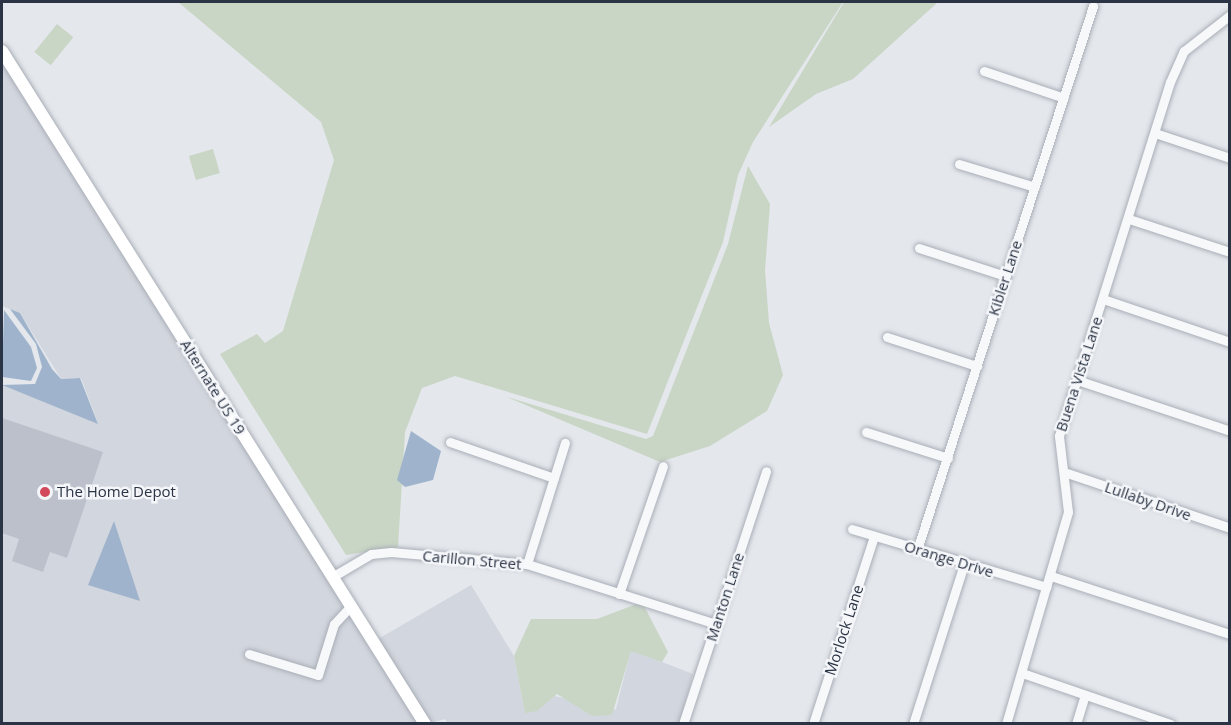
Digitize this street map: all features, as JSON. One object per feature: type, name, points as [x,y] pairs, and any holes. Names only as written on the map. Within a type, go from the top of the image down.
[{"type":"main road","name":"Alternate US 19","points":[[2,51],[333,576],[422,722]]},
{"type":"street","name":"Kibler Lane","points":[[916,550],[948,458],[1093,6]]},
{"type":"street","name":"Buena Vista Lane","points":[[1006,723],[1068,512],[1067,473],[1059,436],[1166,96],[1184,51],[1230,15]]},
{"type":"street","points":[[984,71],[1064,98]]},
{"type":"street","points":[[1155,133],[1230,158]]},
{"type":"street","points":[[960,164],[1035,187]]},
{"type":"street","points":[[1129,219],[1230,252]]},
{"type":"street","points":[[919,248],[1005,276]]},
{"type":"street","points":[[1103,299],[1230,342]]},
{"type":"street","points":[[887,337],[977,366]]},
{"type":"street","points":[[1077,380],[1230,431]]},
{"type":"street","points":[[866,432],[948,458]]},
{"type":"street","points":[[450,442],[554,478]]},
{"type":"street","points":[[527,564],[565,444]]},
{"type":"street","points":[[618,594],[663,466]]},
{"type":"street","name":"Manton Lane","points":[[684,723],[766,471]]},
{"type":"street","name":"Lullaby Drive","points":[[1067,473],[1230,528]]},
{"type":"street","name":"Orange Drive","points":[[852,529],[916,550],[1047,587]]},
{"type":"street","name":"Morlock Lane","points":[[813,723],[874,536]]},
{"type":"street","name":"Carillon Street","points":[[333,576],[371,554],[391,552],[527,564],[716,624]]},
{"type":"street","points":[[913,723],[964,564]]},
{"type":"street","points":[[1051,576],[1230,634]]},
{"type":"street","points":[[249,654],[318,675],[334,624],[351,606]]},
{"type":"street","points":[[1022,674],[1170,723]]},
{"type":"street","points":[[1076,723],[1085,695]]},
{"type":"shaded area","points":[[2,61],[419,723],[2,723],[2,385],[98,423],[81,378],[61,379],[20,313],[2,306]]},
{"type":"shaded area","points":[[471,585],[514,656],[525,713],[550,695],[568,699],[592,716],[616,709],[631,650],[693,674],[680,723],[448,724],[445,719],[431,723],[378,639]]},
{"type":"green space","points":[[178,2],[843,2],[753,142],[738,175],[723,242],[647,434],[455,376],[422,388],[405,432],[398,547],[346,555],[220,354],[257,334],[265,343],[283,331],[334,160],[321,122]]},
{"type":"green space","points":[[844,2],[938,2],[853,79],[816,94],[769,127]]},
{"type":"green space","points":[[57,24],[73,37],[51,65],[34,52]]},
{"type":"green space","points":[[213,149],[220,173],[196,180],[189,156]]},
{"type":"green space","points":[[748,166],[770,204],[765,270],[769,323],[783,375],[767,411],[710,446],[660,462],[507,397],[646,439],[653,436],[728,244]]},
{"type":"green space","points":[[642,602],[668,652],[662,662],[631,651],[612,715],[592,716],[557,694],[537,711],[525,713],[514,656],[531,619],[597,619]]},
{"type":"water","points":[[10,309],[20,313],[52,369],[61,379],[80,378],[98,424],[2,385],[35,384],[42,367],[36,344]]},
{"type":"water","points":[[4,310],[31,347],[37,368],[31,381],[2,377]]},
{"type":"water","points":[[411,431],[441,451],[433,480],[405,487],[397,480]]},
{"type":"water","points":[[114,521],[140,601],[88,585]]},
{"type":"building","name":"The Home Depot","points":[[2,418],[103,452],[67,558],[50,552],[43,572],[12,561],[19,539],[2,533]]},
{"type":"place","name":"The Home Depot","points":[[45,492]]}]
